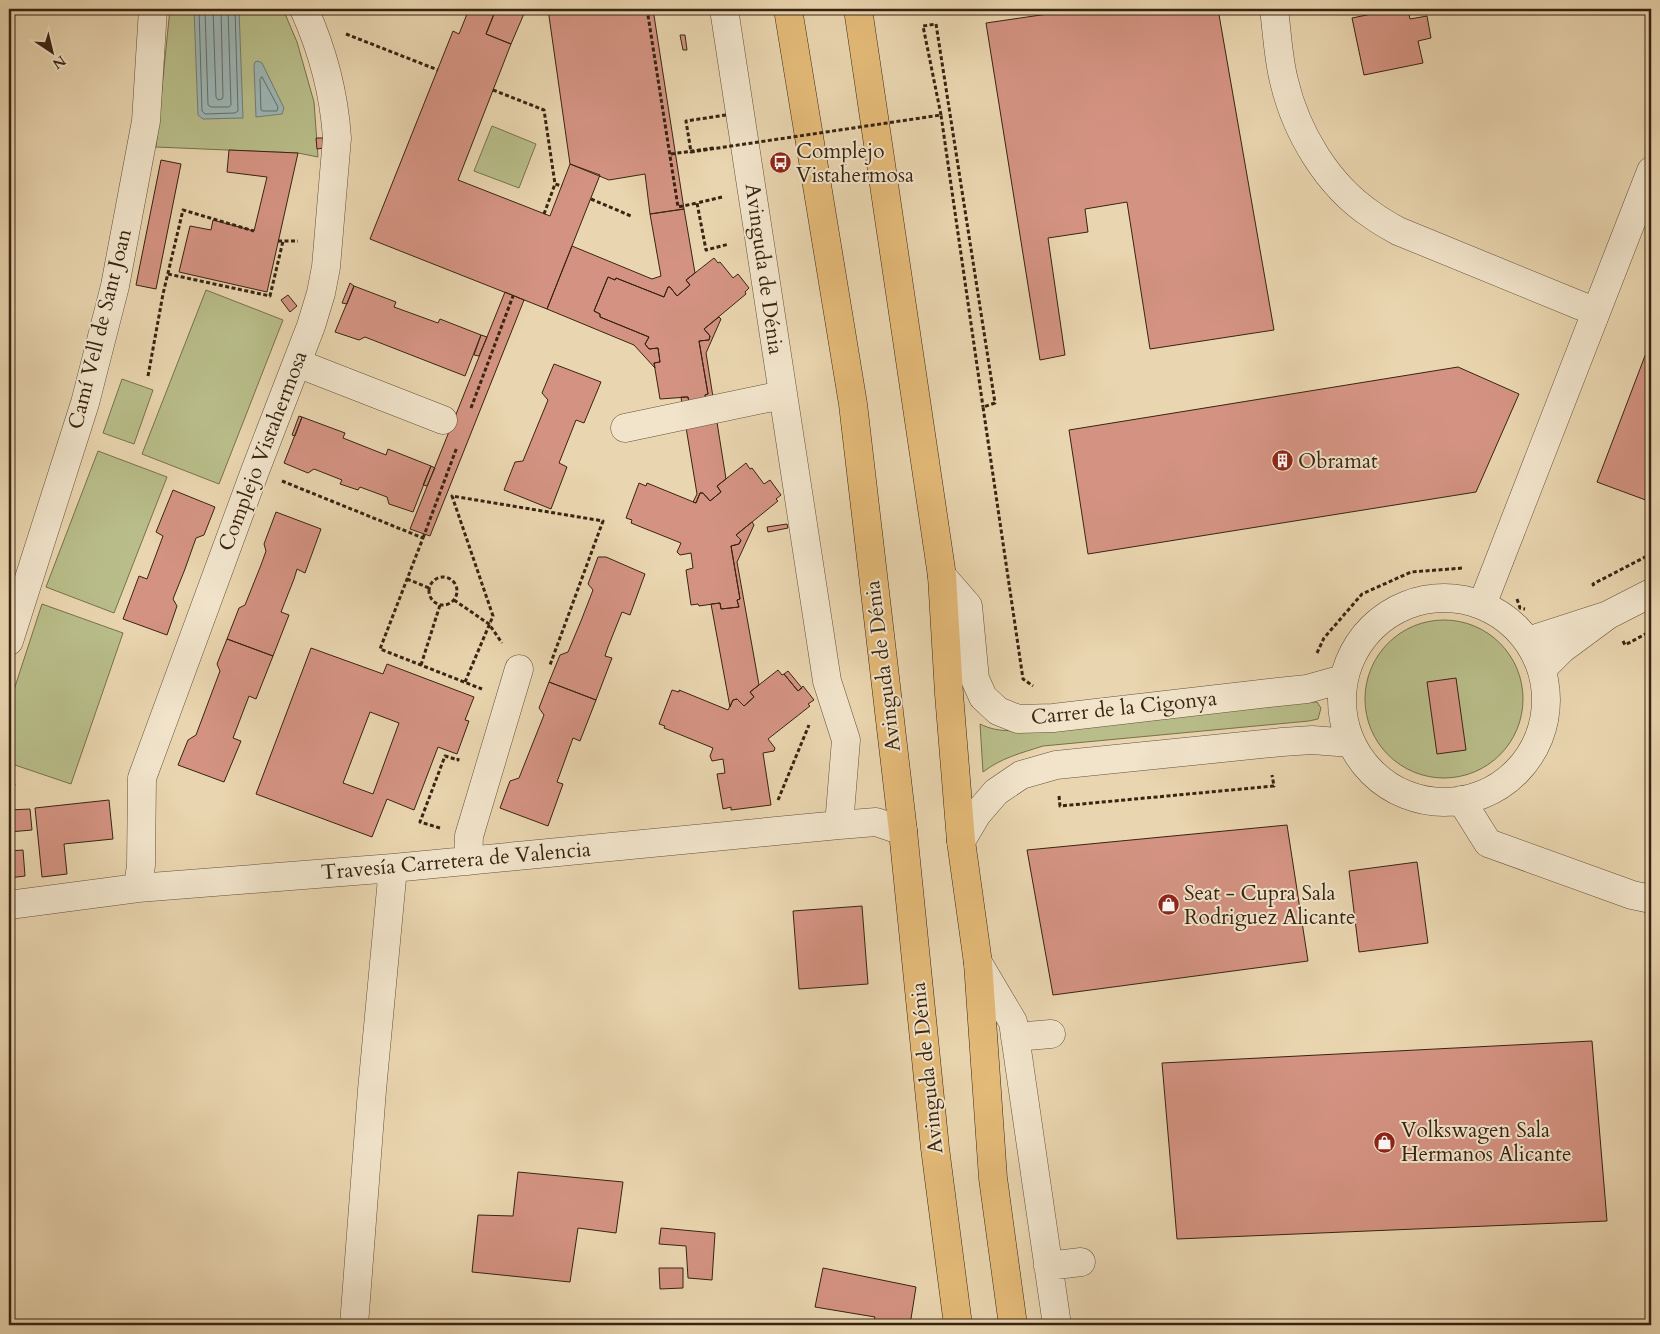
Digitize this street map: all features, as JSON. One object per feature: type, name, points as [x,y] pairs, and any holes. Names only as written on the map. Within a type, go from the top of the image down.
[{"type":"main road","name":"Avinguda de Dénia","points":[[788,9],[853,404],[903,831],[934,1138],[958,1325]]},
{"type":"main road","points":[[858,9],[942,576],[961,841],[978,963],[994,1178],[1013,1325]]},
{"type":"street","name":"Camí Vell de Sant Joan","points":[[9,641],[85,403],[115,286],[146,120],[153,9]]},
{"type":"street","name":"Complejo Vistahermosa","points":[[138,888],[142,778],[255,471],[311,326],[321,293],[326,267],[337,138],[336,122],[328,78],[311,24],[304,9]]},
{"type":"street","name":"Avinguda de Dénia","points":[[724,9],[826,681],[846,740],[839,825]]},
{"type":"street","points":[[1274,9],[1283,80],[1293,112],[1306,141],[1325,169],[1346,194],[1371,215],[1398,231],[1596,312]]},
{"type":"street","points":[[1482,604],[1651,171]]},
{"type":"street","points":[[297,363],[443,420]]},
{"type":"street","points":[[625,428],[782,395]]},
{"type":"street","name":"Carrer de la Cigonya","points":[[942,576],[968,606],[975,679],[983,697],[998,711],[1018,719],[1053,718],[1307,689],[1343,679]]},
{"type":"street","points":[[1528,641],[1608,615],[1651,593]]},
{"type":"street","points":[[1453,598],[1482,604],[1507,619],[1528,641],[1542,669],[1546,693],[1544,718],[1537,742],[1524,763],[1506,780],[1485,792],[1461,800],[1442,802],[1424,800],[1405,794],[1388,785],[1373,774],[1360,759],[1351,743],[1344,722],[1342,708],[1343,679],[1353,652],[1371,628],[1395,610],[1423,599],[1453,598]]},
{"type":"street","points":[[1542,669],[1562,649],[1608,615]]},
{"type":"street","points":[[468,848],[519,669]]},
{"type":"street","points":[[961,841],[977,814],[996,792],[1021,775],[1056,765],[1275,742],[1312,740],[1351,743]]},
{"type":"street","points":[[1461,800],[1488,843],[1632,895],[1651,899]]},
{"type":"street","name":"Travesía Carretera de Valencia","points":[[9,905],[138,888],[393,868],[468,848],[876,822],[903,831]]},
{"type":"street","points":[[354,1325],[372,1090],[393,868]]},
{"type":"street","points":[[978,963],[1013,1022],[1057,1325]]},
{"type":"street","points":[[1015,1037],[1051,1034]]},
{"type":"street","points":[[1048,1266],[1080,1262]]},
{"type":"path","points":[[647,9],[678,206],[730,196]]},
{"type":"path","points":[[983,407],[995,403],[936,24],[923,26],[941,115],[983,407],[1023,680],[1037,689]]},
{"type":"path","points":[[340,31],[438,70]]},
{"type":"path","points":[[493,90],[544,110],[555,184],[544,214]]},
{"type":"path","points":[[728,112],[728,122],[726,115],[686,121],[690,152],[941,115]]},
{"type":"path","points":[[671,154],[730,145],[730,138],[732,148]]},
{"type":"path","points":[[555,184],[562,186]]},
{"type":"path","points":[[591,199],[631,216]]},
{"type":"path","points":[[697,203],[706,250],[732,243]]},
{"type":"path","points":[[148,376],[183,210],[254,231]]},
{"type":"path","points":[[168,274],[270,296],[283,241]]},
{"type":"path","points":[[255,471],[423,538],[380,649],[483,689],[480,698]]},
{"type":"path","points":[[465,682],[493,616],[452,496],[603,521],[549,667]]},
{"type":"path","points":[[1316,656],[1324,638],[1362,594],[1411,572],[1465,568]]},
{"type":"path","points":[[441,576],[449,578],[456,584],[458,592],[450,604],[440,605],[429,596],[428,588],[433,580],[441,576]]},
{"type":"path","points":[[407,579],[428,588]]},
{"type":"path","points":[[1585,589],[1593,584]]},
{"type":"path","points":[[1515,592],[1520,608],[1530,610]]},
{"type":"path","points":[[454,600],[489,624]]},
{"type":"path","points":[[421,665],[440,605]]},
{"type":"path","points":[[776,807],[809,723]]},
{"type":"path","points":[[461,752],[458,760],[445,756],[420,822],[468,848]]},
{"type":"green space","points":[[170,9],[283,9],[297,42],[314,102],[318,157],[298,153],[156,147]]},
{"type":"green space","points":[[492,126],[536,144],[519,188],[474,171]]},
{"type":"green space","points":[[206,290],[283,320],[219,484],[142,454]]},
{"type":"green space","points":[[122,379],[153,390],[134,444],[103,433]]},
{"type":"green space","points":[[98,451],[167,477],[114,613],[46,587]]},
{"type":"green space","points":[[42,604],[123,633],[71,784],[9,763],[9,705]]},
{"type":"green space","points":[[1444,620],[1474,626],[1488,633],[1500,643],[1510,655],[1517,669],[1523,699],[1517,729],[1510,743],[1500,755],[1488,765],[1474,772],[1444,778],[1414,772],[1400,765],[1388,755],[1378,743],[1371,729],[1365,699],[1371,669],[1378,655],[1388,643],[1400,633],[1414,626]]},
{"type":"green space","points":[[1317,702],[1321,708],[1318,719],[1043,746],[1004,759],[983,772],[980,724],[1002,730],[1040,729]]},
{"type":"water","points":[[194,9],[239,9],[243,118],[203,119],[198,115]]},
{"type":"water","points":[[258,61],[262,63],[284,108],[282,114],[256,117],[254,65]]},
{"type":"building","points":[[469,9],[496,9],[486,34],[511,44],[458,180],[550,216],[570,164],[600,175],[547,309],[370,239],[453,31],[459,34]]},
{"type":"building","points":[[496,9],[526,9],[511,44],[486,34]]},
{"type":"building","points":[[548,9],[653,9],[684,209],[650,214],[645,174],[609,180],[570,164]]},
{"type":"building","points":[[1082,9],[1218,9],[1274,330],[1150,349],[1127,202],[1085,209],[1088,232],[1048,238],[1065,355],[1040,360],[986,23]]},
{"type":"building","points":[[1396,9],[1408,9],[1410,19],[1427,16],[1431,38],[1418,41],[1423,63],[1364,75],[1352,18]]},
{"type":"building","points":[[680,35],[685,35],[687,50],[683,50]]},
{"type":"building","points":[[316,138],[323,138],[324,148],[317,149]]},
{"type":"building","points":[[229,150],[298,153],[267,292],[179,272],[190,226],[211,230],[213,220],[254,231],[267,177],[227,172]]},
{"type":"building","points":[[161,160],[181,164],[156,289],[136,285]]},
{"type":"building","points":[[684,209],[695,273],[686,280],[690,285],[677,296],[668,287],[664,297],[616,278],[615,280],[608,277],[594,311],[600,314],[600,317],[649,337],[645,344],[649,349],[658,348],[660,362],[654,363],[655,368],[634,345],[547,309],[572,246],[652,279],[661,276],[650,214]]},
{"type":"building","points":[[714,258],[718,263],[720,262],[733,278],[738,274],[749,288],[745,292],[746,294],[704,329],[710,336],[709,340],[699,341],[708,394],[705,395],[706,400],[689,403],[688,397],[660,399],[654,363],[660,362],[658,348],[649,349],[645,344],[649,337],[600,317],[600,314],[594,311],[608,277],[615,280],[616,278],[664,297],[668,287],[670,287],[677,296],[690,285],[686,280]]},
{"type":"building","points":[[350,283],[354,286],[347,304],[342,303]]},
{"type":"building","points":[[354,286],[396,302],[394,307],[438,323],[440,319],[481,335],[465,376],[365,337],[359,340],[335,332]]},
{"type":"building","points":[[505,292],[524,300],[430,536],[410,529]]},
{"type":"building","points":[[288,295],[297,306],[290,312],[281,300]]},
{"type":"building","points":[[719,317],[721,319],[706,353],[726,479],[717,486],[721,492],[710,501],[703,493],[700,493],[696,503],[693,502],[697,494],[681,397],[688,397],[689,403],[706,400],[705,395],[708,394],[699,341],[709,340],[710,336],[704,329]]},
{"type":"building","points":[[481,335],[487,337],[479,356],[474,355]]},
{"type":"building","points":[[1651,340],[1651,502],[1597,482]]},
{"type":"building","points":[[554,364],[601,382],[584,423],[576,420],[559,463],[567,467],[551,509],[504,490],[515,462],[523,461],[548,400],[542,393]]},
{"type":"building","name":"Obramat","points":[[1458,367],[1519,394],[1476,492],[1088,554],[1069,430]]},
{"type":"building","points":[[299,416],[302,417],[295,436],[292,435]]},
{"type":"building","points":[[302,417],[345,433],[343,438],[386,455],[388,449],[431,466],[413,512],[389,504],[387,497],[360,487],[358,490],[340,484],[342,480],[314,469],[308,473],[284,463]]},
{"type":"building","points":[[746,463],[764,484],[770,480],[781,495],[776,499],[778,501],[736,535],[741,540],[739,544],[731,546],[740,599],[737,600],[739,607],[721,609],[720,603],[699,606],[698,604],[691,605],[686,570],[693,568],[691,553],[680,555],[677,552],[681,543],[631,523],[632,520],[626,518],[639,483],[646,486],[647,483],[696,503],[700,493],[703,493],[710,501],[721,492],[717,486]]},
{"type":"building","points":[[431,466],[435,468],[427,486],[423,485]]},
{"type":"building","points":[[173,490],[215,507],[204,535],[196,538],[173,599],[177,606],[167,635],[123,619],[139,576],[147,579],[163,536],[156,532]]},
{"type":"building","points":[[276,512],[321,529],[305,573],[297,569],[281,612],[289,615],[273,656],[227,639],[239,608],[245,605],[261,565],[266,551],[264,544]]},
{"type":"building","points":[[752,522],[754,525],[737,562],[759,685],[750,692],[754,697],[744,706],[737,699],[733,700],[730,707],[711,604],[720,603],[721,609],[739,607],[737,600],[740,599],[731,546],[739,544],[741,540],[736,535]]},
{"type":"building","points":[[787,524],[788,528],[768,532],[767,527]]},
{"type":"building","points":[[598,557],[606,557],[645,574],[630,615],[622,612],[608,647],[605,656],[612,658],[596,700],[549,682],[560,655],[568,652],[581,621],[593,590],[588,584]]},
{"type":"building","points":[[227,639],[273,656],[256,699],[249,696],[233,738],[241,741],[224,782],[178,765],[188,740],[196,735],[220,671],[217,664]]},
{"type":"building","points":[[311,648],[383,674],[387,664],[474,697],[465,720],[469,721],[457,754],[438,747],[414,810],[387,799],[372,837],[256,794]],"holes":[[[370,712],[399,723],[373,794],[343,783]]]},
{"type":"building","points":[[778,670],[782,675],[784,674],[798,691],[803,686],[814,700],[808,704],[810,706],[768,739],[775,748],[774,751],[763,753],[771,805],[731,810],[731,807],[723,809],[717,774],[725,773],[723,759],[712,761],[710,756],[713,748],[664,728],[665,726],[659,724],[672,690],[679,692],[679,690],[728,710],[733,700],[737,699],[744,706],[754,697],[750,692]]},
{"type":"building","points":[[788,671],[802,688],[798,691],[784,674]]},
{"type":"building","points":[[1456,678],[1466,750],[1437,754],[1427,682]]},
{"type":"building","points":[[549,682],[596,700],[580,741],[573,738],[557,782],[563,784],[548,826],[500,808],[510,781],[519,778],[544,715],[539,708]]},
{"type":"building","points":[[9,782],[15,784],[9,805]]},
{"type":"building","points":[[109,800],[113,839],[64,844],[67,874],[42,877],[35,808]]},
{"type":"building","points":[[30,809],[32,830],[9,832],[9,810]]},
{"type":"building","name":"Seat - Cupra Sala Rodriguez Alicante","points":[[1287,825],[1308,961],[1053,995],[1027,850]]},
{"type":"building","points":[[23,850],[25,876],[9,878],[9,851]]},
{"type":"building","points":[[1417,862],[1428,943],[1359,952],[1349,871]]},
{"type":"building","points":[[862,906],[868,984],[799,989],[793,911]]},
{"type":"building","name":"Volkswagen Sala Hermanos Alicante","points":[[1592,1041],[1607,1221],[1177,1239],[1162,1063]]},
{"type":"building","points":[[518,1172],[623,1182],[616,1233],[578,1228],[570,1282],[472,1272],[478,1215],[513,1216]]},
{"type":"building","points":[[661,1228],[715,1233],[712,1280],[688,1278],[686,1246],[659,1244]]},
{"type":"building","points":[[659,1268],[683,1268],[683,1288],[660,1289]]},
{"type":"building","points":[[823,1268],[916,1287],[910,1325],[873,1325],[875,1317],[815,1307]]},
{"type":"place","name":"Complejo Vistahermosa","points":[[780,163]]},
{"type":"place","name":"Obramat","points":[[1282,461]]},
{"type":"place","name":"Seat - Cupra Sala Rodriguez Alicante","points":[[1168,905]]},
{"type":"place","name":"Volkswagen Sala Hermanos Alicante","points":[[1385,1142]]}]
